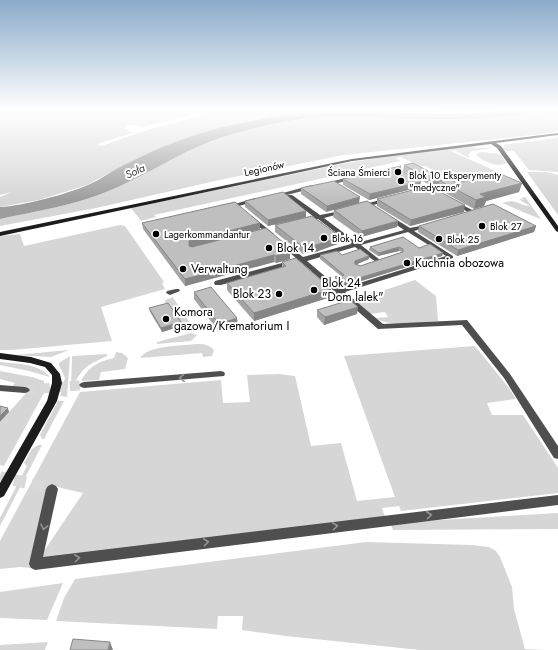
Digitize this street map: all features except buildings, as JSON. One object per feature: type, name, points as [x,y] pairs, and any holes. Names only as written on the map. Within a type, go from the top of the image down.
[{"type":"main road","name":"Legionów","points":[[0,234],[346,161],[396,153],[519,139]]},
{"type":"main road","points":[[493,143],[499,147],[558,230]]},
{"type":"main road","points":[[0,356],[31,360],[48,365],[56,374],[57,383],[52,401],[0,493]]},
{"type":"street","points":[[266,198],[336,184],[362,176]]},
{"type":"street","points":[[420,184],[436,192]]},
{"type":"street","points":[[414,193],[443,185]]},
{"type":"street","points":[[290,196],[357,245],[382,259],[366,264]]},
{"type":"street","points":[[356,197],[371,206]]},
{"type":"street","points":[[221,208],[259,199]]},
{"type":"street","points":[[296,223],[371,206],[391,199]]},
{"type":"street","points":[[448,199],[476,212],[466,214]]},
{"type":"street","points":[[236,204],[242,210]]},
{"type":"street","points":[[248,215],[381,327],[464,322],[507,376],[558,455]]},
{"type":"street","points":[[338,292],[451,257],[386,216]]},
{"type":"street","points":[[218,284],[438,222]]},
{"type":"street","points":[[259,232],[274,228]]},
{"type":"street","points":[[84,385],[221,374]]},
{"type":"street","points":[[0,388],[25,390]]},
{"type":"street","points":[[52,489],[35,564],[558,500]]},
{"type":"shaded area","points":[[0,139],[112,139],[97,144],[101,146],[120,139],[184,139],[128,163],[87,185],[39,200],[0,207],[0,197],[12,192],[0,195]]},
{"type":"shaded area","points":[[217,139],[491,139],[343,155],[224,179],[96,208],[0,226],[0,219],[84,200],[111,190]]},
{"type":"shaded area","points":[[558,139],[558,172],[529,170],[514,151],[505,151],[503,149],[504,145],[507,144]]},
{"type":"shaded area","points":[[478,146],[473,148],[493,148],[472,151],[468,155],[469,158],[454,150],[451,151],[500,173],[473,180],[450,178],[401,157],[395,158],[401,161],[154,215],[156,217],[141,221],[131,208],[341,164],[416,152]]},
{"type":"shaded area","points":[[481,152],[499,154],[507,163],[495,165],[487,162],[477,156],[476,154]]},
{"type":"shaded area","points":[[527,172],[547,172],[558,175],[558,215]]},
{"type":"shaded area","points":[[525,197],[541,219],[502,203],[511,201],[530,206],[520,200],[525,200],[521,198]]},
{"type":"shaded area","points":[[120,225],[125,226],[164,282],[162,283],[165,289],[101,307],[112,341],[0,350],[0,236],[20,234],[24,246]]},
{"type":"shaded area","points":[[415,280],[436,296],[438,321],[406,324],[389,323],[375,318],[388,317],[385,312],[370,314],[352,301]]},
{"type":"shaded area","points":[[173,297],[193,327],[184,329],[165,302],[165,300]]},
{"type":"shaded area","points":[[191,333],[197,335],[191,341],[157,344],[157,342]]},
{"type":"shaded area","points":[[196,344],[205,345],[212,348],[214,350],[212,356],[203,357],[202,353],[140,358],[144,354],[157,348]]},
{"type":"shaded area","points":[[475,346],[516,399],[487,403],[492,415],[523,415],[558,468],[558,493],[401,511],[399,506],[382,508],[385,517],[38,560],[83,493],[49,485],[31,568],[20,567],[0,569],[0,541],[80,392],[221,380],[223,403],[250,402],[247,375],[279,374],[295,376],[311,446],[341,443],[357,501],[395,497],[344,356]]},
{"type":"shaded area","points":[[69,350],[51,357],[16,355]]},
{"type":"shaded area","points":[[116,352],[122,353],[128,358],[125,369],[101,372],[99,380],[81,381],[94,365],[114,358]]},
{"type":"shaded area","points":[[107,354],[107,356],[89,365],[81,372],[71,390],[72,356]]},
{"type":"shaded area","points":[[70,356],[67,397],[60,396],[65,378],[59,363]]},
{"type":"shaded area","points":[[0,362],[34,367],[45,372],[50,377],[0,365]]},
{"type":"shaded area","points":[[0,371],[32,377],[44,381],[44,393],[4,466],[0,465],[0,422],[28,391],[11,388],[15,383],[0,379]]},
{"type":"shaded area","points":[[58,401],[64,401],[44,439],[42,439],[40,435]]},
{"type":"shaded area","points":[[38,445],[42,445],[0,526],[0,518],[27,466],[24,463],[32,449]]},
{"type":"shaded area","points":[[558,513],[558,529],[393,530],[390,523]]},
{"type":"shaded area","points":[[366,542],[471,545],[489,547],[496,551],[500,557],[512,587],[514,609],[525,649],[545,650],[420,650],[286,636],[242,630],[243,616],[218,616],[217,629],[56,621],[64,598],[75,579]]},
{"type":"shaded area","points":[[63,583],[47,620],[0,618],[0,592]]},
{"type":"shaded area","points":[[48,642],[45,650],[0,650],[0,645]]},
{"type":"water","name":"Soła","points":[[183,139],[217,139],[186,152],[143,175],[98,195],[56,207],[0,219],[0,207],[57,196],[93,183],[123,165],[164,146]]},
{"type":"tunnel","points":[[25,390],[84,385]]},
{"type":"tunnel","points":[[0,476],[17,481]]},
{"type":"tunnel","points":[[17,481],[52,489]]},
{"type":"place","name":"Ściana Śmierci","points":[[398,172]]},
{"type":"place","name":"Blok 10 Eksperymenty \"medyczne\"","points":[[401,181]]},
{"type":"place","name":"Blok 27","points":[[482,226]]},
{"type":"place","name":"Lagerkommandantur","points":[[156,234]]},
{"type":"place","name":"Blok 16","points":[[324,238]]},
{"type":"place","name":"Blok 25","points":[[439,239]]},
{"type":"place","name":"Blok 14","points":[[269,248]]},
{"type":"place","name":"Kuchnia obozowa","points":[[407,263]]},
{"type":"place","name":"Verwaltung","points":[[183,269]]},
{"type":"place","name":"Blok 24 \"Dom lalek\"","points":[[314,290]]},
{"type":"place","name":"Blok 23","points":[[279,294]]},
{"type":"place","name":"Komora gazowa/Krematorium I","points":[[166,319]]}]
